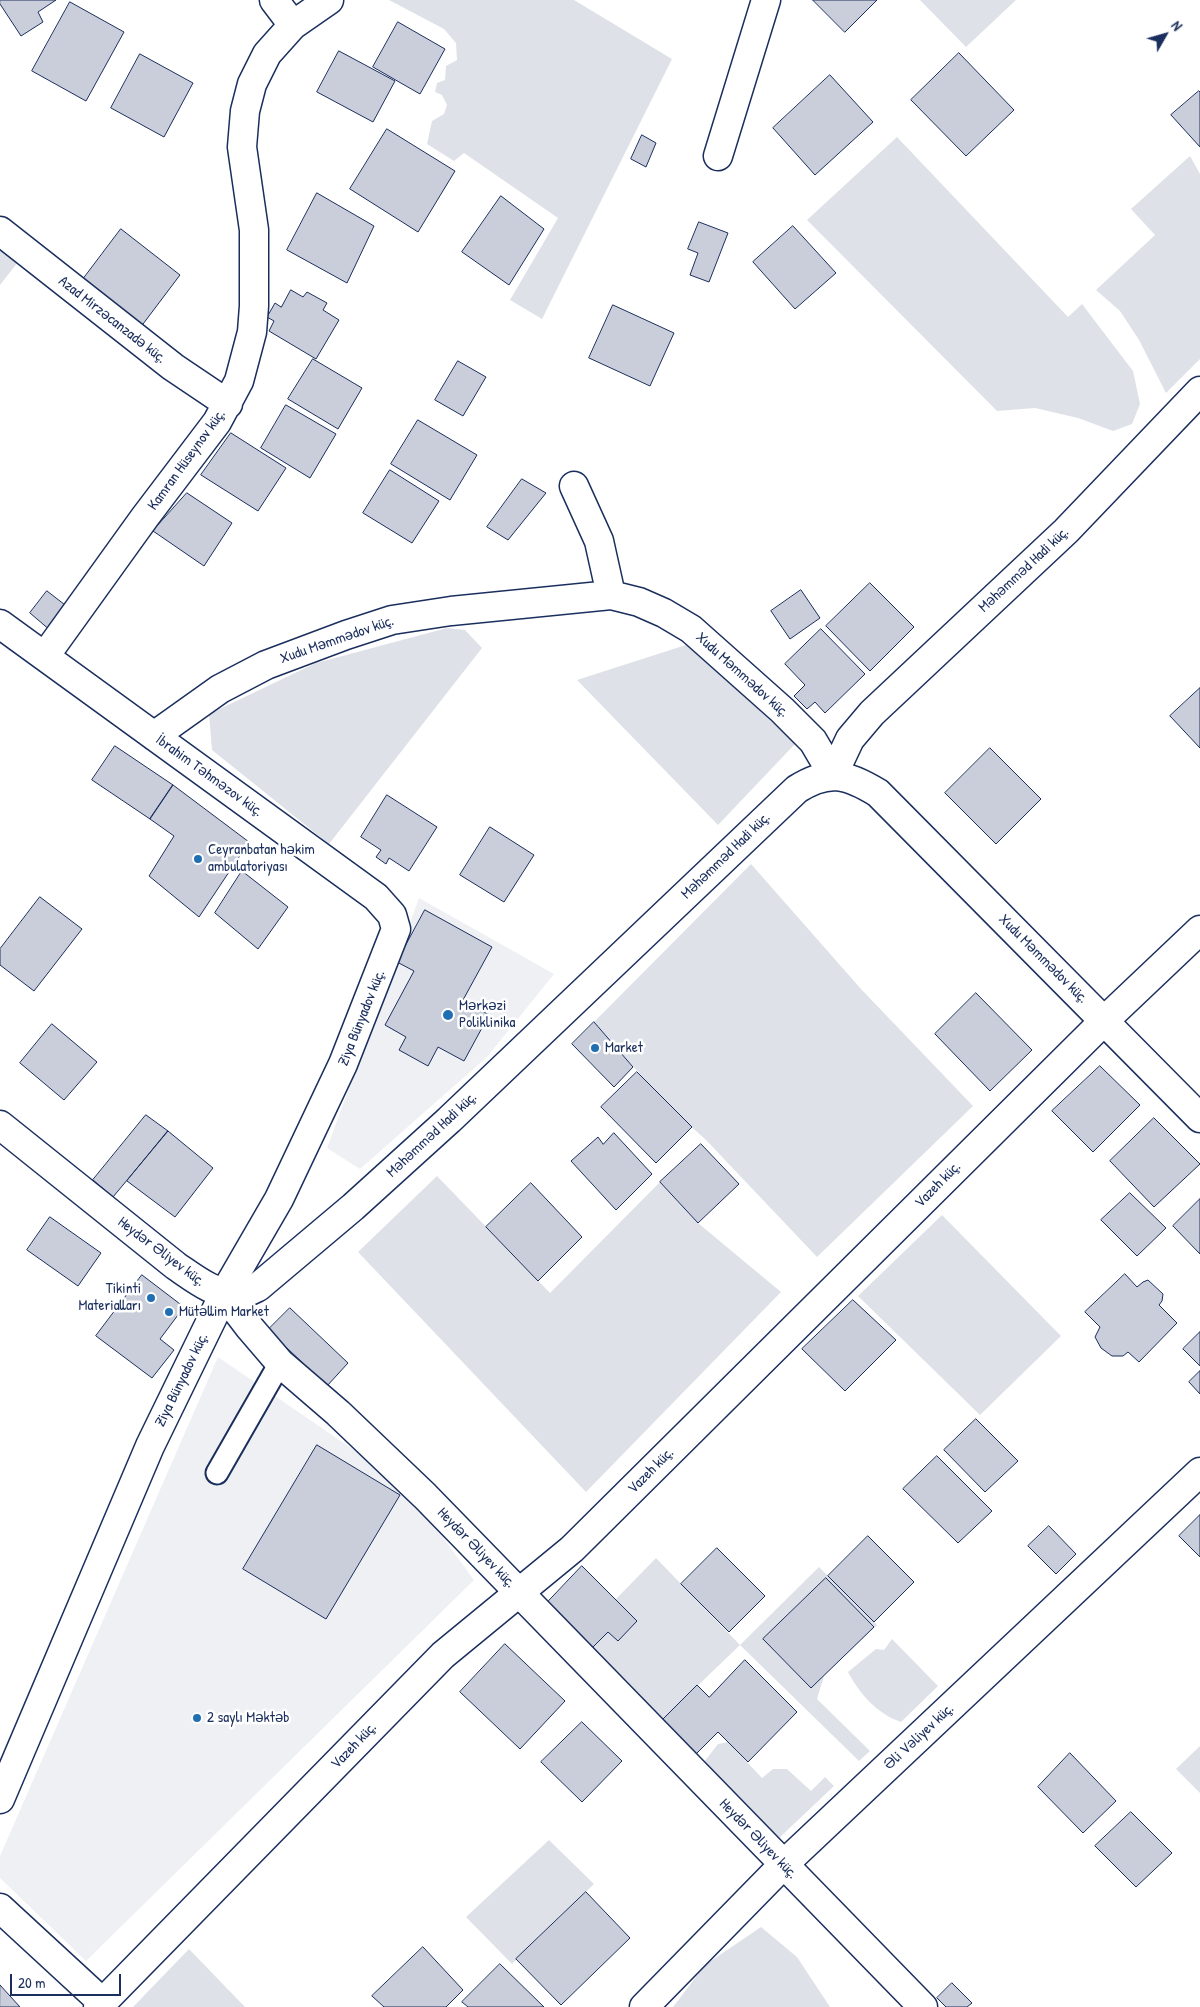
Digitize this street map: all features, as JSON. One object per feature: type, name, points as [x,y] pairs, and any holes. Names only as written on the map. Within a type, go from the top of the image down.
[{"type":"street","points":[[274,0],[293,25]]},
{"type":"street","name":"Kamran Hüseynov küç.","points":[[45,656],[145,517],[218,422],[239,381],[252,332],[253,314],[254,230],[242,147],[245,111],[252,84],[267,54],[293,25],[329,0]]},
{"type":"street","points":[[718,156],[766,0]]},
{"type":"street","name":"Azad Mirzəcanzadə küç.","points":[[0,231],[173,367],[228,404]]},
{"type":"street","name":"Məhəmməd Hadi küç.","points":[[224,1294],[241,1294],[258,1287],[353,1207],[449,1120],[796,789],[811,780],[833,775],[850,739],[872,713],[1066,531],[1200,391]]},
{"type":"street","points":[[574,486],[599,541],[611,595]]},
{"type":"street","name":"Xudu Məmmədov küç.","points":[[154,736],[220,689],[266,665],[346,634],[392,620],[451,611],[611,595],[639,602],[691,629],[782,710],[813,742],[833,775],[856,779],[878,793],[1200,1118]]},
{"type":"street","name":"İbrahim Təhməzov küç.","points":[[0,624],[376,897],[392,915],[396,929],[393,942]]},
{"type":"street","name":"Vazeh küç.","points":[[100,2004],[443,1655],[572,1549],[1104,1020],[1200,930]]},
{"type":"street","name":"Ziya Bünyadov küç.","points":[[0,1799],[150,1446],[224,1294],[279,1199],[344,1064],[393,942]]},
{"type":"street","name":"Heydər Əliyev küç.","points":[[0,1124],[176,1266],[224,1294],[280,1363],[338,1413],[425,1496],[923,2007]]},
{"type":"street","name":"Əli Vəliyev küç.","points":[[644,2007],[783,1865],[1200,1472]]},
{"type":"street","points":[[0,1908],[100,2004]]},
{"type":"lane","points":[[217,1473],[280,1363]]},
{"type":"shaded area","points":[[389,0],[574,0],[672,59],[542,319],[510,300],[558,218],[464,153],[454,161],[427,144],[432,121],[444,114],[447,105],[442,95],[435,92],[437,83],[445,80],[446,66],[457,60],[456,43],[444,29]]},
{"type":"shaded area","points":[[920,0],[1016,0],[966,47]]},
{"type":"shaded area","points":[[897,137],[1068,317],[1082,304],[1133,371],[1140,404],[1132,424],[1113,431],[1078,418],[1035,408],[997,411],[807,220]]},
{"type":"shaded area","points":[[1190,156],[1200,174],[1200,359],[1166,393],[1139,340],[1120,311],[1096,290],[1155,235],[1131,209]]},
{"type":"shaded area","points":[[0,248],[18,262],[0,285]]},
{"type":"shaded area","points":[[447,628],[465,630],[482,648],[329,844],[212,750],[209,714],[316,663]]},
{"type":"shaded area","points":[[689,644],[795,744],[718,825],[577,680]]},
{"type":"shaded area","points":[[751,864],[861,989],[973,1106],[817,1257],[706,1140],[662,1098],[594,1022]]},
{"type":"shaded area","name":"Mərkəzi Poliklinika","points":[[419,898],[554,974],[487,1057],[360,1169],[327,1148]]},
{"type":"shaded area","points":[[437,1176],[550,1293],[660,1182],[698,1223],[781,1292],[586,1492],[358,1252]]},
{"type":"shaded area","points":[[942,1215],[1061,1336],[980,1415],[858,1296]]},
{"type":"shaded area","name":"2 saylı Məktəb","points":[[218,1357],[405,1485],[474,1580],[86,1961],[0,1878],[0,1856]]},
{"type":"shaded area","points":[[656,1558],[740,1645],[662,1720],[578,1638]]},
{"type":"shaded area","points":[[819,1567],[877,1625],[824,1676],[817,1699],[870,1751],[859,1761],[740,1645]]},
{"type":"shaded area","points":[[892,1639],[938,1686],[901,1722],[884,1714],[870,1702],[863,1695],[848,1672],[876,1649],[884,1650]]},
{"type":"shaded area","points":[[728,1742],[762,1778],[773,1769],[787,1769],[811,1791],[825,1777],[834,1786],[779,1838],[704,1762],[718,1744]]},
{"type":"shaded area","points":[[1200,1746],[1200,1793],[1176,1769]]},
{"type":"shaded area","points":[[549,1840],[594,1884],[512,1964],[466,1917]]},
{"type":"shaded area","points":[[761,1927],[797,1957],[830,2007],[673,2007],[705,1965]]},
{"type":"shaded area","points":[[189,1949],[245,2007],[133,2007]]},
{"type":"building","points":[[0,0],[56,0],[38,12],[43,22],[21,36],[0,4]]},
{"type":"building","points":[[813,0],[877,0],[845,32]]},
{"type":"building","points":[[70,2],[124,32],[86,101],[32,71]]},
{"type":"building","points":[[398,22],[445,49],[420,94],[373,67]]},
{"type":"building","points":[[339,51],[395,81],[373,122],[317,92]]},
{"type":"building","points":[[959,53],[1014,110],[966,156],[911,100]]},
{"type":"building","points":[[140,54],[193,83],[164,137],[111,108]]},
{"type":"building","points":[[830,75],[873,122],[815,175],[773,128]]},
{"type":"building","points":[[1200,92],[1200,147],[1171,115]]},
{"type":"building","points":[[387,129],[455,171],[418,232],[350,189]]},
{"type":"building","points":[[642,135],[656,143],[646,167],[631,159]]},
{"type":"building","points":[[317,193],[374,226],[347,283],[287,250]]},
{"type":"building","points":[[501,196],[544,229],[509,285],[462,252]]},
{"type":"building","points":[[699,222],[728,233],[709,282],[690,275],[698,253],[688,249]]},
{"type":"building","points":[[793,226],[836,273],[795,309],[753,262]]},
{"type":"building","points":[[121,229],[180,275],[140,328],[81,282]]},
{"type":"building","points":[[291,290],[303,297],[307,292],[327,303],[323,310],[339,320],[316,359],[269,331],[274,321],[267,317],[275,303],[281,307]]},
{"type":"building","points":[[613,305],[674,333],[650,386],[589,358]]},
{"type":"building","points":[[313,359],[362,388],[338,429],[288,399]]},
{"type":"building","points":[[458,361],[486,377],[463,416],[435,400]]},
{"type":"building","points":[[286,405],[336,434],[310,478],[261,448]]},
{"type":"building","points":[[418,420],[477,455],[450,500],[391,464]]},
{"type":"building","points":[[231,433],[286,468],[258,511],[201,475]]},
{"type":"building","points":[[390,470],[439,501],[412,543],[363,513]]},
{"type":"building","points":[[522,479],[546,493],[508,540],[487,527]]},
{"type":"building","points":[[187,493],[232,523],[204,566],[153,531]]},
{"type":"building","points":[[870,583],[914,627],[870,671],[826,626]]},
{"type":"building","points":[[801,590],[820,618],[790,639],[771,611]]},
{"type":"building","points":[[47,591],[69,608],[51,631],[30,613]]},
{"type":"building","points":[[821,629],[865,674],[825,713],[815,702],[807,709],[794,696],[805,685],[785,664]]},
{"type":"building","points":[[1200,688],[1200,748],[1170,716]]},
{"type":"building","points":[[115,746],[173,785],[150,819],[92,780]]},
{"type":"building","points":[[990,748],[1041,799],[996,844],[945,793]]},
{"type":"building","name":"Ceyranbatan həkim ambulatoriyası","points":[[173,785],[249,842],[199,917],[149,876],[174,836],[150,819]]},
{"type":"building","points":[[387,795],[437,827],[409,871],[389,858],[386,864],[376,857],[381,850],[361,837]]},
{"type":"building","points":[[490,827],[534,855],[504,902],[460,875]]},
{"type":"building","points":[[242,871],[288,907],[258,949],[215,913]]},
{"type":"building","points":[[40,897],[82,929],[34,991],[0,965],[0,949]]},
{"type":"building","points":[[425,910],[492,947],[463,1000],[489,1015],[464,1061],[438,1047],[428,1066],[399,1050],[406,1037],[385,1025],[414,971],[397,962]]},
{"type":"building","points":[[976,993],[1032,1050],[990,1091],[935,1034]]},
{"type":"building","points":[[594,1022],[633,1067],[614,1087],[572,1044]]},
{"type":"building","points":[[52,1024],[97,1062],[64,1100],[20,1063]]},
{"type":"building","points":[[1100,1066],[1140,1105],[1093,1152],[1052,1111]]},
{"type":"building","points":[[637,1072],[692,1127],[656,1163],[601,1107]]},
{"type":"building","points":[[146,1115],[168,1131],[113,1197],[93,1180]]},
{"type":"building","points":[[1154,1118],[1200,1164],[1154,1207],[1110,1161]]},
{"type":"building","points":[[168,1131],[213,1168],[175,1217],[127,1181]]},
{"type":"building","points":[[614,1133],[652,1174],[616,1210],[571,1161],[598,1137],[603,1144]]},
{"type":"building","points":[[701,1144],[739,1184],[698,1223],[660,1182]]},
{"type":"building","points":[[531,1183],[582,1237],[538,1281],[486,1227]]},
{"type":"building","points":[[1130,1193],[1166,1228],[1137,1256],[1101,1220]]},
{"type":"building","points":[[1200,1199],[1200,1254],[1173,1226]]},
{"type":"building","points":[[50,1217],[101,1253],[78,1286],[27,1250]]},
{"type":"building","points":[[1125,1274],[1137,1287],[1148,1280],[1163,1294],[1159,1305],[1177,1323],[1139,1362],[1128,1352],[1123,1356],[1112,1356],[1101,1348],[1095,1337],[1100,1327],[1085,1312]]},
{"type":"building","points":[[142,1275],[184,1307],[160,1339],[174,1350],[152,1378],[96,1336]]},
{"type":"building","points":[[853,1300],[896,1340],[845,1391],[802,1349]]},
{"type":"building","points":[[290,1308],[348,1363],[327,1386],[268,1330]]},
{"type":"building","points":[[1200,1332],[1200,1366],[1183,1349]]},
{"type":"building","points":[[1200,1371],[1200,1394],[1189,1382]]},
{"type":"building","points":[[976,1419],[1018,1461],[985,1492],[944,1450]]},
{"type":"building","points":[[317,1445],[400,1495],[326,1619],[243,1569]]},
{"type":"building","points":[[937,1456],[992,1511],[958,1543],[903,1489]]},
{"type":"building","points":[[1200,1515],[1200,1557],[1179,1536]]},
{"type":"building","points":[[1049,1526],[1076,1554],[1056,1574],[1028,1546]]},
{"type":"building","points":[[868,1536],[914,1582],[874,1622],[828,1576]]},
{"type":"building","points":[[717,1548],[765,1596],[729,1632],[681,1584]]},
{"type":"building","points":[[582,1566],[637,1621],[618,1641],[608,1632],[590,1650],[545,1605]]},
{"type":"building","points":[[826,1578],[874,1627],[811,1688],[763,1639]]},
{"type":"building","points":[[505,1644],[565,1701],[520,1749],[460,1692]]},
{"type":"building","points":[[745,1660],[797,1712],[748,1762],[718,1732],[696,1754],[662,1720],[697,1685],[709,1697]]},
{"type":"building","points":[[582,1722],[622,1761],[582,1802],[541,1762]]},
{"type":"building","points":[[1070,1753],[1116,1801],[1083,1833],[1038,1787]]},
{"type":"building","points":[[1131,1812],[1172,1853],[1136,1887],[1095,1846]]},
{"type":"building","points":[[586,1892],[630,1938],[561,2005],[516,1959]]},
{"type":"building","points":[[423,1947],[463,1990],[446,2007],[384,2007],[372,1996]]},
{"type":"building","points":[[500,1964],[544,2007],[468,2007],[462,2002]]},
{"type":"building","points":[[952,1983],[972,2003],[967,2007],[946,2007],[937,1998]]},
{"type":"building","points":[[0,1985],[20,2007],[0,2007]]},
{"type":"place","name":"Ceyranbatan həkim ambulatoriyası","points":[[198,859]]},
{"type":"place","name":"Mərkəzi Poliklinika","points":[[448,1015]]},
{"type":"place","name":"Market","points":[[595,1048]]},
{"type":"place","name":"Tikinti Materialları","points":[[151,1298]]},
{"type":"place","name":"Mütəllim Market","points":[[169,1312]]},
{"type":"place","name":"2 saylı Məktəb","points":[[197,1718]]}]
